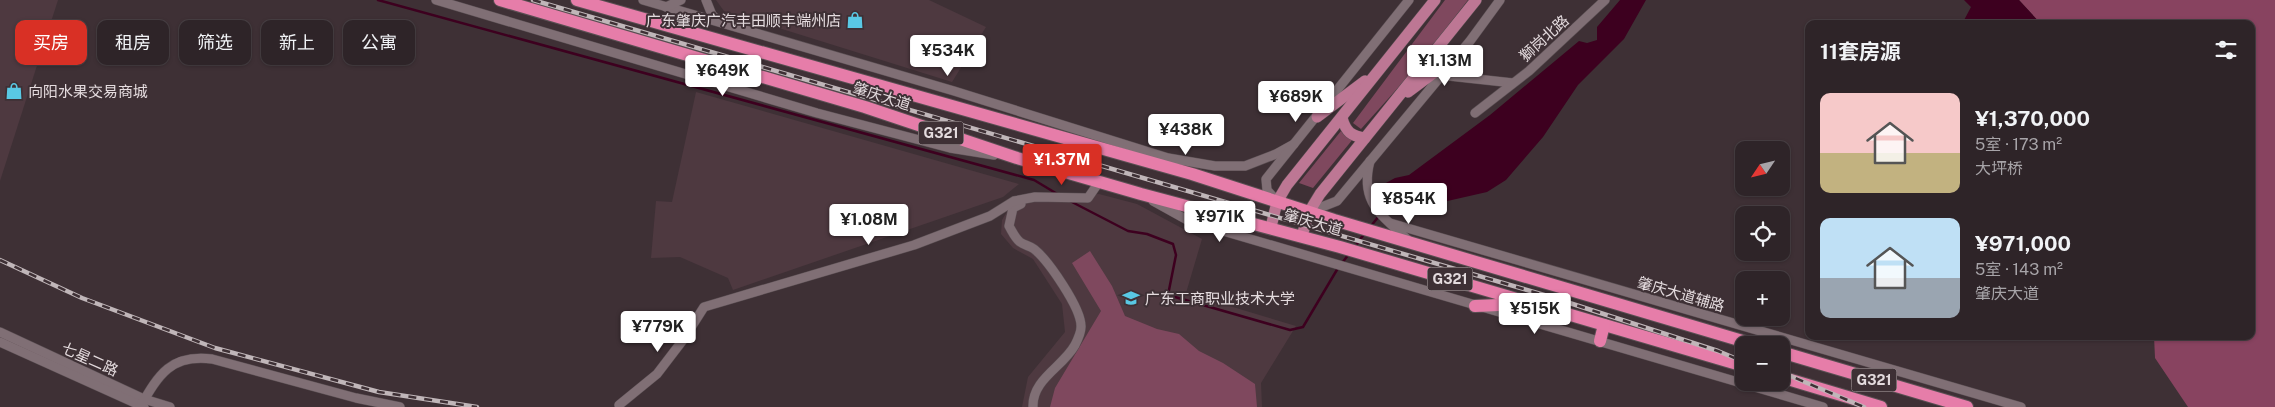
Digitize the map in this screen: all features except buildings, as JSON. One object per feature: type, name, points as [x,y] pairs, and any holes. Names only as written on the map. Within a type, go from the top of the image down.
[{"type":"highway","name":"肇庆大道","points":[[500,0],[864,107],[1017,158],[1141,194],[1271,227],[1735,363]]},
{"type":"highway","name":"肇庆大道","points":[[577,0],[1192,174],[1357,228],[1735,339]]},
{"type":"highway","points":[[1476,306],[1533,304]]},
{"type":"highway","points":[[1600,341],[1604,325]]},
{"type":"highway","name":"G321","points":[[1790,355],[1967,407]]},
{"type":"highway","name":"G321","points":[[1790,380],[1881,407]]},
{"type":"main road","points":[[1271,227],[1277,202],[1292,180],[1435,0]]},
{"type":"main road","points":[[1302,236],[1309,212],[1320,194],[1476,0]]},
{"type":"main road","points":[[1395,102],[1454,57]]},
{"type":"main road","points":[[1317,117],[1377,72]]},
{"type":"main road","points":[[1342,118],[1345,129],[1350,134],[1365,138]]},
{"type":"street","points":[[436,0],[817,113],[950,148],[1017,158]]},
{"type":"street","points":[[643,0],[954,91],[1168,158],[1214,166],[1245,166],[1276,154],[1294,144]]},
{"type":"street","points":[[666,7],[681,0]]},
{"type":"street","points":[[706,0],[712,15],[720,23]]},
{"type":"street","points":[[1277,202],[1267,190],[1266,179],[1409,0]]},
{"type":"street","points":[[1309,212],[1337,200],[1500,0]]},
{"type":"street","name":"獅岗北路","points":[[1475,113],[1513,83],[1605,0]]},
{"type":"street","points":[[1440,75],[1513,83]]},
{"type":"street","points":[[1135,158],[1168,158],[1192,174]]},
{"type":"street","points":[[1370,159],[1366,184],[1367,192],[1375,208],[1411,243],[1452,242]]},
{"type":"street","points":[[619,405],[657,374],[683,340],[704,307],[914,245],[990,216],[1014,201],[1035,197],[1088,198],[1099,182]]},
{"type":"street","points":[[1141,194],[1189,221],[1823,407]]},
{"type":"street","points":[[1033,407],[1037,390],[1046,377],[1073,348],[1082,326],[1078,312],[1048,265],[1034,249],[1019,241],[1009,226],[1013,208],[1035,197]]},
{"type":"street","name":"肇庆大道辅路","points":[[1390,223],[2021,407]]},
{"type":"street","name":"七星二路","points":[[0,332],[142,405]]},
{"type":"street","name":"七星二路","points":[[0,342],[142,405],[170,407]]},
{"type":"street","points":[[142,405],[170,367],[188,358],[199,357],[356,398],[400,407]]},
{"type":"shaded area","name":"向阳水果交易商城","points":[[0,0],[58,0],[52,20],[15,20],[15,65],[37,65],[0,181]]},
{"type":"shaded area","points":[[716,0],[929,0],[986,27],[952,82],[724,11]]},
{"type":"shaded area","points":[[1445,0],[1468,0],[1413,71],[1361,129],[1353,123]]},
{"type":"shaded area","points":[[1620,0],[1646,0],[1624,39],[1578,85],[1543,137],[1506,180],[1487,192],[1408,210],[1398,208],[1392,198],[1384,192],[1384,184],[1395,178],[1409,175],[1490,115],[1579,41],[1587,43],[1597,40],[1597,27]]},
{"type":"shaded area","points":[[1964,0],[2019,0],[2037,20],[1964,20],[1971,7]]},
{"type":"shaded area","points":[[2019,0],[2275,0],[2275,407],[2188,407],[2155,358],[2154,340],[2255,340],[2255,20],[2037,20]]},
{"type":"shaded area","points":[[696,92],[1019,184],[1003,197],[733,290],[728,278],[680,257],[651,258],[656,201],[672,202]]},
{"type":"shaded area","points":[[1341,131],[1353,139],[1313,188],[1299,183]]},
{"type":"shaded area","name":"广东工商职业技术大学","points":[[1099,194],[1137,204],[1202,239],[1186,293],[1296,326],[1261,383],[1262,407],[1022,407],[1028,377],[1065,332],[1062,304],[1033,259],[1013,248],[1001,234],[1002,220],[1008,210],[1033,199]]},
{"type":"shaded area","points":[[1090,251],[1112,286],[1125,316],[1157,329],[1179,334],[1199,351],[1223,363],[1255,384],[1257,407],[1050,407],[1055,388],[1101,311],[1072,263]]},
{"type":"waterway","points":[[378,0],[1034,180],[1059,195]]},
{"type":"waterway","points":[[1371,226],[1394,197]]},
{"type":"waterway","points":[[1070,201],[1128,231],[1147,234],[1173,244],[1176,255],[1168,295],[1290,330],[1303,327],[1338,268]]},
{"type":"waterway","points":[[1354,248],[1364,234]]},
{"type":"waterway","points":[[1342,263],[1349,254]]},
{"type":"railway","points":[[533,0],[1551,297],[1735,358]]},
{"type":"railway","points":[[0,260],[82,298],[215,348],[379,392],[477,407]]},
{"type":"railway","points":[[1790,376],[1864,407]]},
{"type":"place","name":"广东肇庆广汽丰田顺丰端州店","points":[[855,20]]},
{"type":"place","name":"向阳水果交易商城","points":[[14,91]]},
{"type":"place","name":"广东工商职业技术大学","points":[[1131,298]]}]
